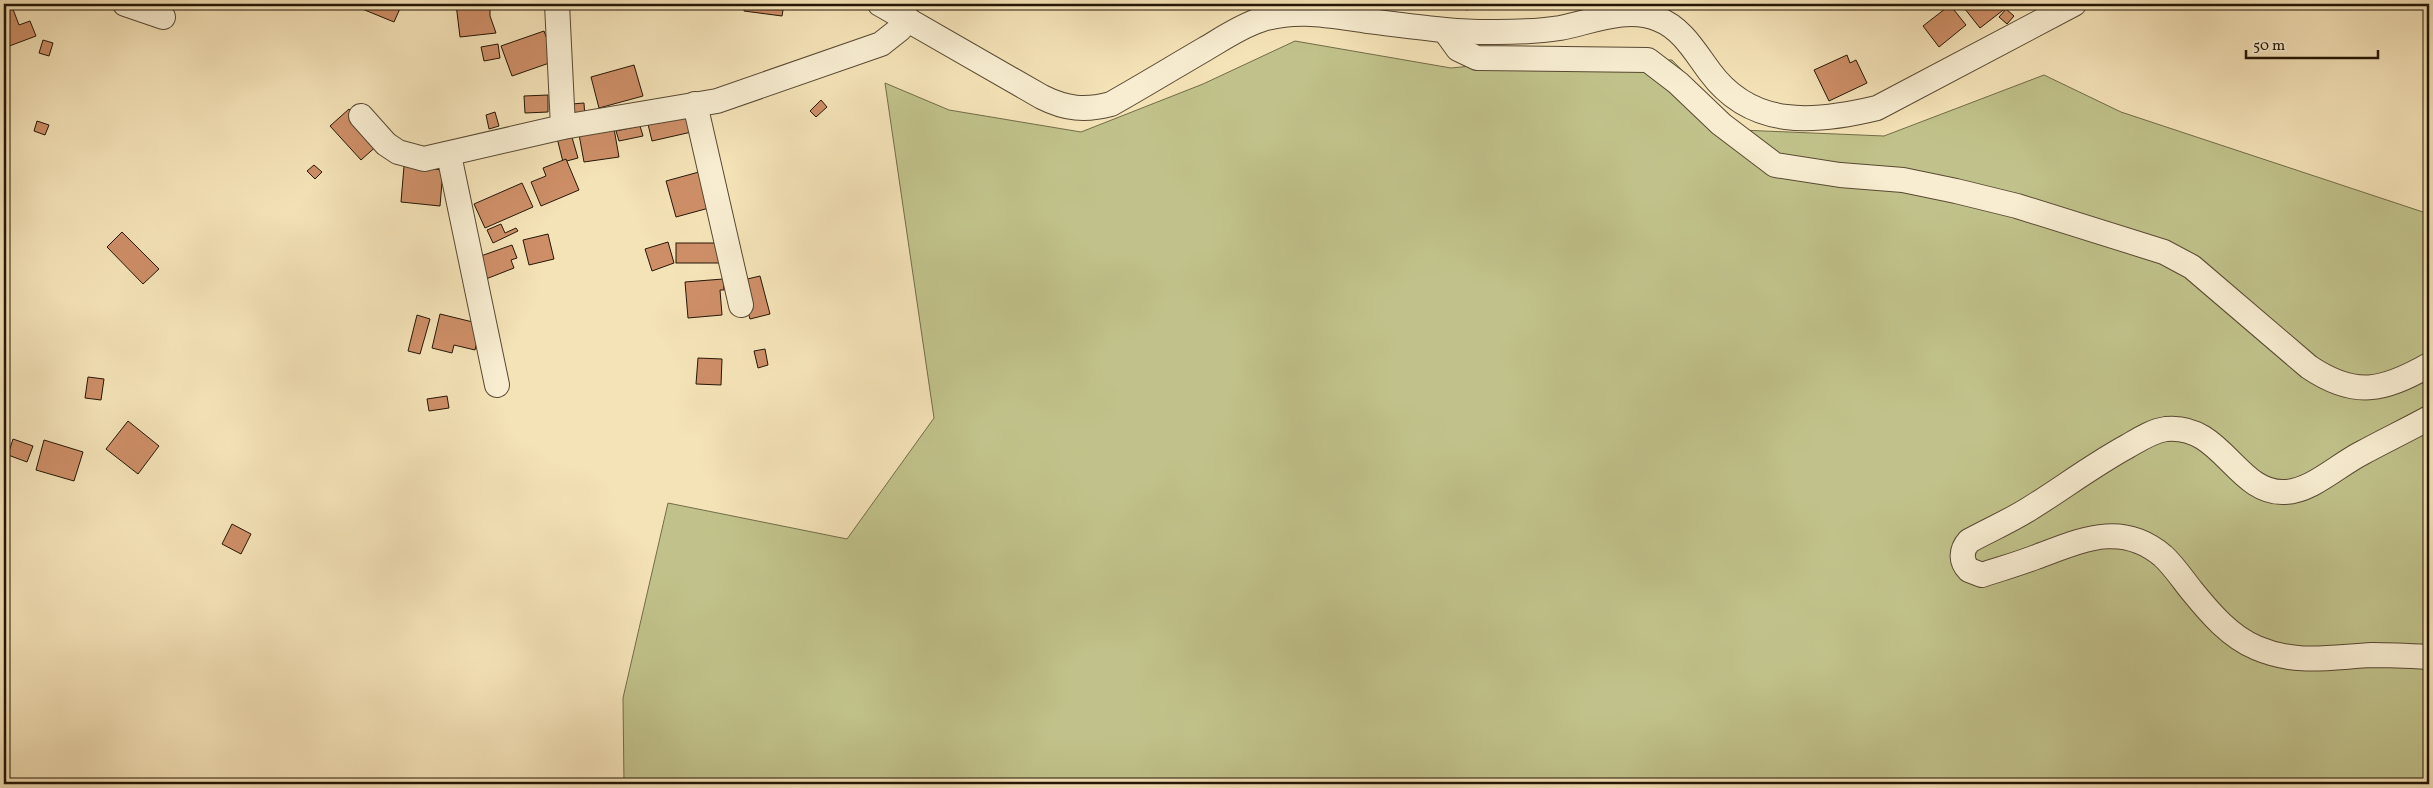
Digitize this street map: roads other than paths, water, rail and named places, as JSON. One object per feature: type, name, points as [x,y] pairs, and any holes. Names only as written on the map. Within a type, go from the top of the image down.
[{"type":"street","points":[[125,4],[164,17]]},
{"type":"street","points":[[557,4],[563,127]]},
{"type":"street","points":[[880,4],[1042,98],[1058,106],[1076,109],[1094,109],[1111,104],[1233,33],[1259,20],[1287,13],[1316,12],[1446,31],[1497,32],[1557,28],[1631,13],[1659,19],[1682,35],[1726,91],[1744,104],[1764,113],[1786,118],[1842,116],[1877,108],[2066,6]]},
{"type":"street","points":[[361,116],[386,144],[398,152],[424,159],[449,155],[563,127],[717,101],[881,44],[900,29],[908,19]]},
{"type":"street","points":[[1446,31],[1458,49],[1477,58],[1648,60],[1678,83],[1721,124],[1775,165],[1840,175],[1903,180],[1956,191],[2017,206],[2164,252],[2192,267],[2309,367],[2325,377],[2342,384],[2361,388],[2380,388],[2429,365]]},
{"type":"street","points":[[695,104],[740,305]]},
{"type":"street","points":[[449,155],[497,385]]},
{"type":"street","points":[[2429,418],[2360,453],[2304,488],[2284,492],[2273,492],[2254,482],[2203,436],[2177,428],[2164,429],[2151,433],[2100,461],[2028,510],[1969,541],[1964,548],[1962,558],[1969,570],[1982,575],[2090,537],[2109,535],[2129,538],[2164,556],[2210,613],[2231,632],[2256,648],[2282,657],[2311,660],[2373,655],[2429,657]]}]
